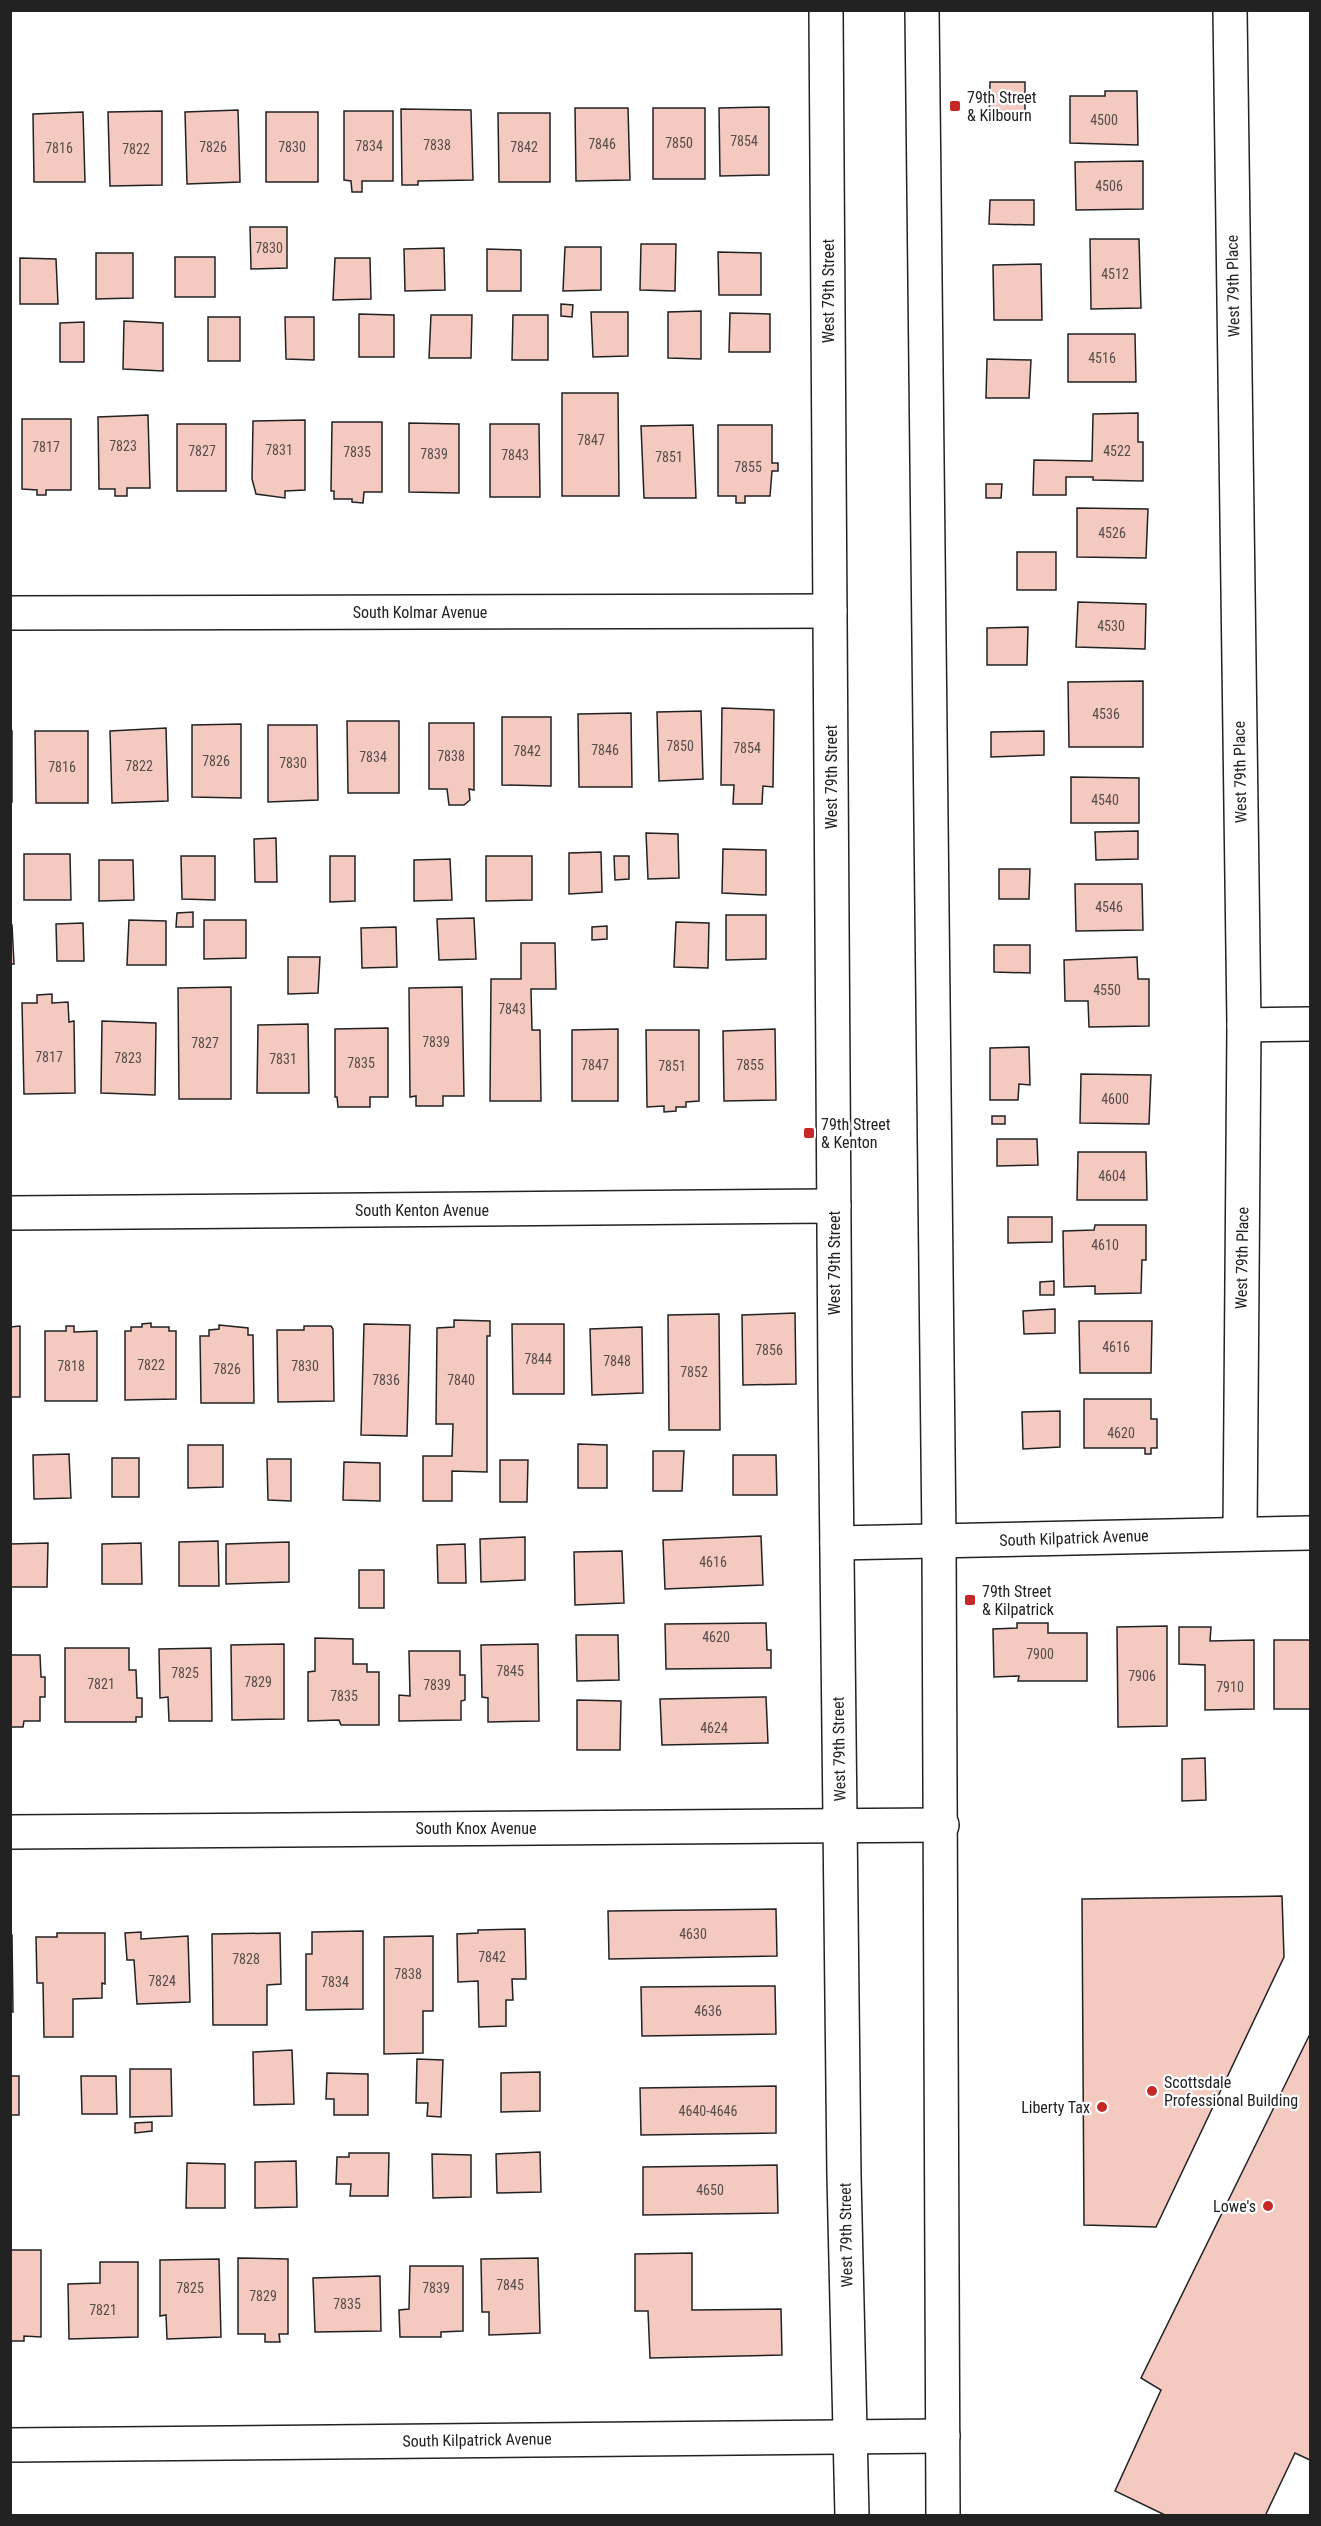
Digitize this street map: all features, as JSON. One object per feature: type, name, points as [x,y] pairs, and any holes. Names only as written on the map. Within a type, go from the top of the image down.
[{"type":"street","name":"West 79th Street","points":[[826,10],[837,1543],[852,2516]]},
{"type":"street","points":[[922,10],[942,1825],[943,2516]]},
{"type":"street","name":"West 79th Place","points":[[1230,10],[1244,1025],[1240,1533]]},
{"type":"street","name":"South Kolmar Avenue","points":[[10,613],[830,611]]},
{"type":"street","points":[[1244,1025],[1311,1024]]},
{"type":"street","name":"South Kenton Avenue","points":[[10,1214],[834,1206]]},
{"type":"street","name":"South Kilpatrick Avenue","points":[[837,1543],[1311,1533]]},
{"type":"street","name":"South Knox Avenue","points":[[10,1832],[942,1825]]},
{"type":"street","name":"South Kilpatrick Avenue","points":[[10,2445],[943,2436]]},
{"type":"building","points":[[990,82],[1025,82],[1025,121],[989,120]]},
{"type":"building","points":[[1105,91],[1137,91],[1138,145],[1070,143],[1070,96],[1105,96]]},
{"type":"building","points":[[769,107],[769,175],[720,176],[719,108]]},
{"type":"building","points":[[575,108],[628,108],[630,180],[576,181]]},
{"type":"building","points":[[653,108],[705,108],[705,179],[653,179]]},
{"type":"building","points":[[401,109],[471,110],[473,180],[418,181],[418,185],[402,185]]},
{"type":"building","points":[[238,110],[240,182],[187,184],[185,112]]},
{"type":"building","points":[[162,111],[162,185],[110,186],[108,112]]},
{"type":"building","points":[[344,111],[393,111],[393,181],[362,181],[362,192],[352,192],[351,181],[344,180]]},
{"type":"building","points":[[83,112],[85,182],[34,182],[33,114]]},
{"type":"building","points":[[266,112],[318,112],[318,182],[266,182]]},
{"type":"building","points":[[498,113],[550,113],[550,182],[499,182]]},
{"type":"building","points":[[1143,161],[1143,209],[1076,210],[1075,162]]},
{"type":"building","points":[[990,200],[1034,200],[1034,225],[989,224]]},
{"type":"building","points":[[250,227],[287,227],[287,268],[251,269]]},
{"type":"building","points":[[1090,239],[1139,239],[1141,308],[1091,309]]},
{"type":"building","points":[[641,244],[676,244],[675,291],[640,290]]},
{"type":"building","points":[[565,247],[601,247],[601,290],[563,291]]},
{"type":"building","points":[[444,248],[445,290],[405,291],[404,249]]},
{"type":"building","points":[[487,249],[521,250],[521,291],[487,291]]},
{"type":"building","points":[[718,252],[761,253],[761,295],[719,295]]},
{"type":"building","points":[[96,253],[133,253],[133,298],[96,299]]},
{"type":"building","points":[[175,257],[215,257],[215,297],[175,297]]},
{"type":"building","points":[[20,258],[56,259],[58,304],[20,304]]},
{"type":"building","points":[[335,258],[370,258],[371,299],[333,300]]},
{"type":"building","points":[[1041,264],[1042,320],[994,320],[993,265]]},
{"type":"building","points":[[561,304],[573,305],[572,317],[561,316]]},
{"type":"building","points":[[701,311],[701,359],[668,358],[668,312]]},
{"type":"building","points":[[591,312],[628,312],[628,356],[593,357]]},
{"type":"building","points":[[730,313],[770,314],[770,352],[729,352]]},
{"type":"building","points":[[359,314],[394,315],[394,357],[359,357]]},
{"type":"building","points":[[431,315],[472,315],[471,358],[429,358]]},
{"type":"building","points":[[513,315],[548,315],[548,360],[512,360]]},
{"type":"building","points":[[208,317],[240,317],[240,361],[208,361]]},
{"type":"building","points":[[285,317],[314,317],[314,360],[286,359]]},
{"type":"building","points":[[124,321],[163,323],[163,371],[123,369]]},
{"type":"building","points":[[84,322],[84,362],[60,362],[60,323]]},
{"type":"building","points":[[1068,334],[1135,334],[1136,382],[1068,382]]},
{"type":"building","points":[[987,359],[1031,360],[1029,398],[986,398]]},
{"type":"building","points":[[562,393],[618,393],[619,496],[562,496]]},
{"type":"building","points":[[1138,413],[1138,442],[1143,442],[1143,481],[1066,477],[1066,495],[1033,495],[1034,460],[1092,461],[1093,414]]},
{"type":"building","points":[[148,415],[150,488],[127,488],[127,496],[115,496],[115,489],[99,489],[98,417]]},
{"type":"building","points":[[22,419],[71,419],[71,490],[46,490],[46,495],[37,495],[37,490],[22,489]]},
{"type":"building","points":[[305,420],[305,490],[285,491],[285,498],[256,494],[252,479],[253,421]]},
{"type":"building","points":[[332,422],[382,422],[382,492],[364,492],[363,503],[352,502],[352,499],[334,499],[334,491],[331,491]]},
{"type":"building","points":[[409,423],[459,424],[459,493],[409,492]]},
{"type":"building","points":[[177,424],[226,424],[226,491],[177,491]]},
{"type":"building","points":[[490,424],[539,424],[540,497],[490,497]]},
{"type":"building","points":[[693,425],[696,498],[644,498],[641,426]]},
{"type":"building","points":[[718,425],[772,425],[772,463],[778,463],[778,471],[772,471],[770,496],[745,496],[745,503],[736,503],[736,496],[718,496]]},
{"type":"building","points":[[986,484],[1002,484],[1001,498],[986,498]]},
{"type":"building","points":[[1077,508],[1148,509],[1146,558],[1077,557]]},
{"type":"building","points":[[1017,552],[1056,552],[1056,590],[1017,590]]},
{"type":"building","points":[[1078,602],[1146,604],[1145,649],[1076,647]]},
{"type":"building","points":[[1028,627],[1027,665],[987,665],[987,628]]},
{"type":"building","points":[[1143,681],[1143,747],[1069,747],[1068,682]]},
{"type":"building","points":[[722,708],[774,710],[773,787],[763,786],[762,804],[733,804],[734,785],[721,785]]},
{"type":"building","points":[[701,711],[703,779],[659,781],[657,712]]},
{"type":"building","points":[[631,713],[632,787],[579,787],[578,714]]},
{"type":"building","points":[[502,717],[551,717],[551,786],[502,785]]},
{"type":"building","points":[[347,721],[399,721],[399,793],[348,793]]},
{"type":"building","points":[[429,723],[474,723],[474,790],[469,789],[470,800],[464,805],[449,805],[447,789],[429,789]]},
{"type":"building","points":[[241,724],[241,798],[192,797],[192,725]]},
{"type":"building","points":[[268,725],[317,725],[318,800],[268,802]]},
{"type":"building","points":[[166,728],[168,801],[112,803],[110,731]]},
{"type":"building","points":[[10,731],[12,731],[12,802],[10,802]]},
{"type":"building","points":[[35,731],[88,731],[88,803],[36,803]]},
{"type":"building","points":[[1044,731],[1044,755],[991,757],[991,732]]},
{"type":"building","points":[[1071,777],[1139,778],[1139,823],[1071,823]]},
{"type":"building","points":[[1138,831],[1138,859],[1096,860],[1095,832]]},
{"type":"building","points":[[646,833],[678,834],[679,878],[648,879]]},
{"type":"building","points":[[276,838],[277,882],[255,882],[254,839]]},
{"type":"building","points":[[723,849],[766,850],[766,895],[722,893]]},
{"type":"building","points":[[601,852],[602,892],[569,894],[569,853]]},
{"type":"building","points":[[24,854],[70,854],[71,900],[24,900]]},
{"type":"building","points":[[181,856],[215,856],[215,900],[182,899]]},
{"type":"building","points":[[330,856],[355,856],[355,901],[330,902]]},
{"type":"building","points":[[486,856],[532,856],[532,900],[486,901]]},
{"type":"building","points":[[614,856],[629,856],[629,879],[615,880]]},
{"type":"building","points":[[450,859],[452,900],[414,901],[414,860]]},
{"type":"building","points":[[99,860],[133,860],[134,900],[99,901]]},
{"type":"building","points":[[999,869],[1030,869],[1029,899],[999,899]]},
{"type":"building","points":[[1075,884],[1142,884],[1143,930],[1076,931]]},
{"type":"building","points":[[193,912],[193,927],[176,927],[177,913]]},
{"type":"building","points":[[726,915],[766,915],[766,959],[726,960]]},
{"type":"building","points":[[474,918],[476,959],[439,960],[437,919]]},
{"type":"building","points":[[129,920],[166,921],[166,965],[127,965]]},
{"type":"building","points":[[204,920],[246,920],[246,958],[204,959]]},
{"type":"building","points":[[676,922],[709,923],[708,968],[674,967]]},
{"type":"building","points":[[83,923],[84,961],[57,961],[56,924]]},
{"type":"building","points":[[10,924],[12,925],[14,964],[10,964]]},
{"type":"building","points":[[607,926],[607,939],[592,940],[592,927]]},
{"type":"building","points":[[396,927],[397,967],[362,968],[361,928]]},
{"type":"building","points":[[521,943],[555,943],[556,989],[531,989],[532,1030],[540,1030],[541,1101],[490,1101],[491,979],[521,979]]},
{"type":"building","points":[[994,945],[1030,945],[1030,973],[994,972]]},
{"type":"building","points":[[288,957],[320,957],[318,993],[288,994]]},
{"type":"building","points":[[1137,957],[1138,979],[1149,979],[1149,1026],[1089,1027],[1088,1001],[1065,1001],[1064,960]]},
{"type":"building","points":[[231,987],[231,1099],[179,1099],[178,988]]},
{"type":"building","points":[[462,987],[464,1096],[443,1096],[443,1106],[416,1106],[416,1096],[410,1097],[409,988]]},
{"type":"building","points":[[52,994],[52,1003],[68,1002],[69,1022],[74,1021],[75,1093],[24,1094],[22,1003],[37,1003],[37,995]]},
{"type":"building","points":[[102,1021],[156,1023],[155,1095],[101,1093]]},
{"type":"building","points":[[308,1024],[309,1093],[257,1093],[258,1025]]},
{"type":"building","points":[[388,1028],[388,1097],[370,1097],[370,1107],[338,1107],[337,1097],[335,1097],[335,1029]]},
{"type":"building","points":[[618,1029],[618,1101],[572,1101],[572,1030]]},
{"type":"building","points":[[775,1029],[776,1100],[724,1101],[723,1031]]},
{"type":"building","points":[[646,1030],[699,1030],[699,1101],[686,1102],[686,1107],[676,1107],[676,1111],[664,1112],[664,1106],[647,1107]]},
{"type":"building","points":[[1029,1047],[1030,1085],[1019,1084],[1018,1100],[990,1100],[990,1048]]},
{"type":"building","points":[[1081,1074],[1151,1075],[1149,1124],[1080,1123]]},
{"type":"building","points":[[992,1116],[1005,1116],[1005,1124],[992,1124]]},
{"type":"building","points":[[997,1139],[1037,1139],[1038,1165],[997,1166]]},
{"type":"building","points":[[1078,1152],[1146,1152],[1147,1200],[1077,1200]]},
{"type":"building","points":[[1008,1217],[1052,1217],[1052,1242],[1008,1243]]},
{"type":"building","points":[[1095,1225],[1146,1225],[1146,1260],[1142,1260],[1141,1293],[1095,1294],[1095,1286],[1064,1287],[1063,1231],[1094,1230]]},
{"type":"building","points":[[1054,1281],[1054,1295],[1040,1295],[1040,1282]]},
{"type":"building","points":[[1055,1309],[1055,1333],[1024,1334],[1023,1311]]},
{"type":"building","points":[[795,1313],[796,1384],[743,1385],[742,1315]]},
{"type":"building","points":[[719,1314],[720,1430],[669,1430],[668,1315]]},
{"type":"building","points":[[454,1320],[490,1321],[490,1336],[487,1336],[487,1472],[452,1471],[452,1501],[423,1501],[423,1456],[452,1456],[453,1424],[436,1424],[437,1328],[454,1327]]},
{"type":"building","points":[[1079,1321],[1152,1321],[1151,1373],[1080,1373]]},
{"type":"building","points":[[151,1323],[151,1327],[169,1327],[169,1331],[176,1331],[176,1399],[125,1400],[125,1331],[131,1331],[131,1327],[142,1327],[142,1324]]},
{"type":"building","points":[[364,1324],[410,1325],[407,1436],[361,1435]]},
{"type":"building","points":[[512,1324],[564,1324],[564,1394],[513,1394]]},
{"type":"building","points":[[219,1325],[248,1328],[248,1335],[253,1335],[254,1403],[201,1403],[200,1336],[209,1336],[209,1330],[219,1329]]},
{"type":"building","points":[[20,1326],[20,1397],[10,1397],[10,1327]]},
{"type":"building","points":[[66,1326],[74,1326],[74,1332],[97,1331],[97,1401],[45,1401],[45,1331],[66,1331]]},
{"type":"building","points":[[304,1326],[331,1326],[333,1329],[334,1401],[278,1402],[277,1330],[304,1330]]},
{"type":"building","points":[[642,1327],[643,1393],[592,1395],[590,1329]]},
{"type":"building","points":[[1084,1399],[1151,1399],[1151,1419],[1157,1419],[1157,1448],[1151,1448],[1151,1454],[1145,1454],[1145,1448],[1084,1448]]},
{"type":"building","points":[[1060,1411],[1060,1447],[1023,1449],[1022,1412]]},
{"type":"building","points":[[578,1444],[607,1445],[607,1488],[578,1488]]},
{"type":"building","points":[[188,1445],[223,1445],[223,1487],[188,1488]]},
{"type":"building","points":[[653,1451],[684,1451],[682,1491],[653,1491]]},
{"type":"building","points":[[69,1454],[71,1498],[34,1499],[33,1455]]},
{"type":"building","points":[[733,1455],[776,1455],[777,1495],[733,1495]]},
{"type":"building","points":[[112,1458],[139,1458],[139,1497],[112,1497]]},
{"type":"building","points":[[267,1459],[291,1459],[291,1501],[268,1500]]},
{"type":"building","points":[[500,1460],[528,1460],[527,1502],[500,1502]]},
{"type":"building","points":[[344,1462],[380,1463],[380,1501],[343,1500]]},
{"type":"building","points":[[761,1536],[763,1585],[665,1589],[663,1540]]},
{"type":"building","points":[[525,1537],[525,1580],[481,1582],[480,1539]]},
{"type":"building","points":[[218,1541],[219,1586],[179,1586],[179,1542]]},
{"type":"building","points":[[289,1542],[289,1582],[226,1584],[226,1544]]},
{"type":"building","points":[[48,1543],[47,1587],[10,1587],[10,1544]]},
{"type":"building","points":[[141,1543],[142,1584],[102,1584],[102,1544]]},
{"type":"building","points":[[465,1544],[466,1583],[438,1583],[437,1545]]},
{"type":"building","points":[[622,1551],[624,1603],[575,1605],[574,1552]]},
{"type":"building","points":[[359,1570],[384,1570],[384,1608],[359,1608]]},
{"type":"building","points":[[766,1623],[767,1650],[771,1650],[771,1668],[666,1669],[665,1624]]},
{"type":"building","points":[[1017,1623],[1048,1623],[1048,1633],[1087,1633],[1087,1681],[1018,1681],[1019,1676],[994,1677],[993,1629],[1017,1628]]},
{"type":"building","points":[[1167,1626],[1167,1726],[1118,1727],[1117,1627]]},
{"type":"building","points":[[1179,1627],[1211,1627],[1210,1641],[1254,1640],[1254,1709],[1205,1710],[1205,1665],[1179,1664]]},
{"type":"building","points":[[576,1635],[618,1635],[619,1680],[577,1681]]},
{"type":"building","points":[[315,1638],[353,1639],[353,1664],[367,1664],[367,1672],[379,1672],[379,1725],[341,1725],[339,1720],[308,1721],[308,1672],[315,1671]]},
{"type":"building","points":[[1274,1640],[1310,1640],[1310,1709],[1274,1709]]},
{"type":"building","points":[[284,1644],[284,1719],[232,1720],[231,1645]]},
{"type":"building","points":[[538,1644],[539,1721],[488,1722],[488,1698],[482,1697],[481,1645]]},
{"type":"building","points":[[65,1648],[129,1648],[129,1670],[136,1670],[137,1698],[142,1698],[142,1717],[136,1717],[136,1722],[65,1722]]},
{"type":"building","points":[[211,1648],[212,1721],[169,1721],[168,1697],[160,1698],[159,1649]]},
{"type":"building","points":[[409,1651],[460,1651],[460,1675],[465,1675],[465,1700],[461,1701],[461,1720],[399,1721],[399,1695],[410,1696]]},
{"type":"building","points":[[10,1655],[40,1655],[41,1677],[45,1677],[45,1697],[40,1697],[40,1721],[24,1721],[23,1727],[10,1727]]},
{"type":"building","points":[[766,1697],[768,1743],[662,1745],[660,1699]]},
{"type":"building","points":[[577,1700],[621,1701],[620,1750],[577,1750]]},
{"type":"building","points":[[1205,1758],[1206,1800],[1182,1801],[1182,1759]]},
{"type":"building","name":"Scottsdale Professional Building","points":[[1282,1896],[1284,1957],[1156,2227],[1084,2225],[1082,1899]]},
{"type":"building","points":[[776,1909],[777,1956],[609,1959],[608,1911]]},
{"type":"building","points":[[525,1929],[526,1979],[512,1979],[513,2000],[506,2000],[506,2026],[479,2027],[478,1981],[458,1982],[457,1934],[478,1933],[478,1930]]},
{"type":"building","points":[[363,1931],[363,2009],[306,2010],[306,1954],[312,1954],[312,1932]]},
{"type":"building","points":[[141,1932],[141,1939],[188,1936],[190,2002],[137,2004],[134,1960],[127,1960],[125,1933]]},
{"type":"building","points":[[57,1933],[105,1933],[105,1984],[102,1983],[102,1998],[73,1999],[73,2037],[44,2037],[43,1983],[37,1983],[36,1937],[57,1937]]},
{"type":"building","points":[[280,1933],[281,1984],[267,1985],[267,2025],[213,2025],[212,1934]]},
{"type":"building","points":[[10,1935],[12,1935],[13,2012],[10,2012]]},
{"type":"building","points":[[433,1936],[433,2011],[423,2011],[423,2053],[384,2054],[384,1937]]},
{"type":"building","points":[[775,1986],[776,2034],[642,2036],[641,1987]]},
{"type":"building","name":"Lowe's","points":[[1310,2034],[1310,2460],[1295,2453],[1265,2516],[1167,2516],[1115,2491],[1161,2390],[1141,2378]]},
{"type":"building","points":[[292,2050],[294,2104],[254,2105],[253,2052]]},
{"type":"building","points":[[417,2059],[443,2060],[441,2117],[427,2116],[428,2103],[416,2103]]},
{"type":"building","points":[[130,2069],[171,2069],[172,2116],[130,2117]]},
{"type":"building","points":[[540,2072],[540,2111],[501,2112],[501,2073]]},
{"type":"building","points":[[327,2073],[368,2074],[368,2115],[334,2115],[334,2099],[326,2099]]},
{"type":"building","points":[[10,2076],[19,2076],[19,2115],[10,2115]]},
{"type":"building","points":[[81,2076],[116,2076],[117,2114],[82,2114]]},
{"type":"building","points":[[776,2086],[776,2133],[641,2135],[640,2088]]},
{"type":"building","points":[[152,2122],[152,2131],[135,2133],[135,2123]]},
{"type":"building","points":[[540,2152],[541,2192],[497,2193],[496,2154]]},
{"type":"building","points":[[349,2153],[389,2153],[388,2196],[350,2196],[351,2184],[336,2184],[337,2157],[349,2157]]},
{"type":"building","points":[[432,2154],[471,2155],[471,2197],[433,2198]]},
{"type":"building","points":[[296,2161],[297,2207],[255,2208],[255,2162]]},
{"type":"building","points":[[187,2163],[225,2164],[225,2208],[186,2208]]},
{"type":"building","points":[[777,2165],[778,2213],[643,2215],[643,2167]]},
{"type":"building","points":[[10,2250],[41,2250],[41,2337],[24,2336],[24,2341],[10,2341]]},
{"type":"building","points":[[692,2253],[692,2310],[781,2309],[782,2355],[650,2358],[648,2311],[635,2311],[635,2254]]},
{"type":"building","points":[[238,2258],[288,2259],[288,2334],[279,2334],[280,2342],[265,2342],[265,2334],[238,2334]]},
{"type":"building","points":[[538,2258],[540,2333],[489,2335],[489,2312],[482,2312],[481,2259]]},
{"type":"building","points":[[219,2259],[221,2337],[167,2339],[166,2315],[160,2316],[160,2260]]},
{"type":"building","points":[[100,2262],[138,2262],[138,2337],[69,2339],[68,2284],[100,2283]]},
{"type":"building","points":[[410,2266],[463,2266],[463,2331],[441,2332],[441,2337],[400,2337],[399,2310],[409,2309]]},
{"type":"building","points":[[380,2276],[381,2331],[315,2332],[313,2278]]},
{"type":"place","name":"79th Street & Kilbourn","points":[[955,106]]},
{"type":"place","name":"79th Street & Kenton","points":[[809,1133]]},
{"type":"place","name":"79th Street & Kilpatrick","points":[[970,1600]]},
{"type":"place","name":"Scottsdale Professional Building","points":[[1152,2091]]},
{"type":"place","name":"Liberty Tax","points":[[1102,2107]]},
{"type":"place","name":"Lowe's","points":[[1268,2206]]}]
